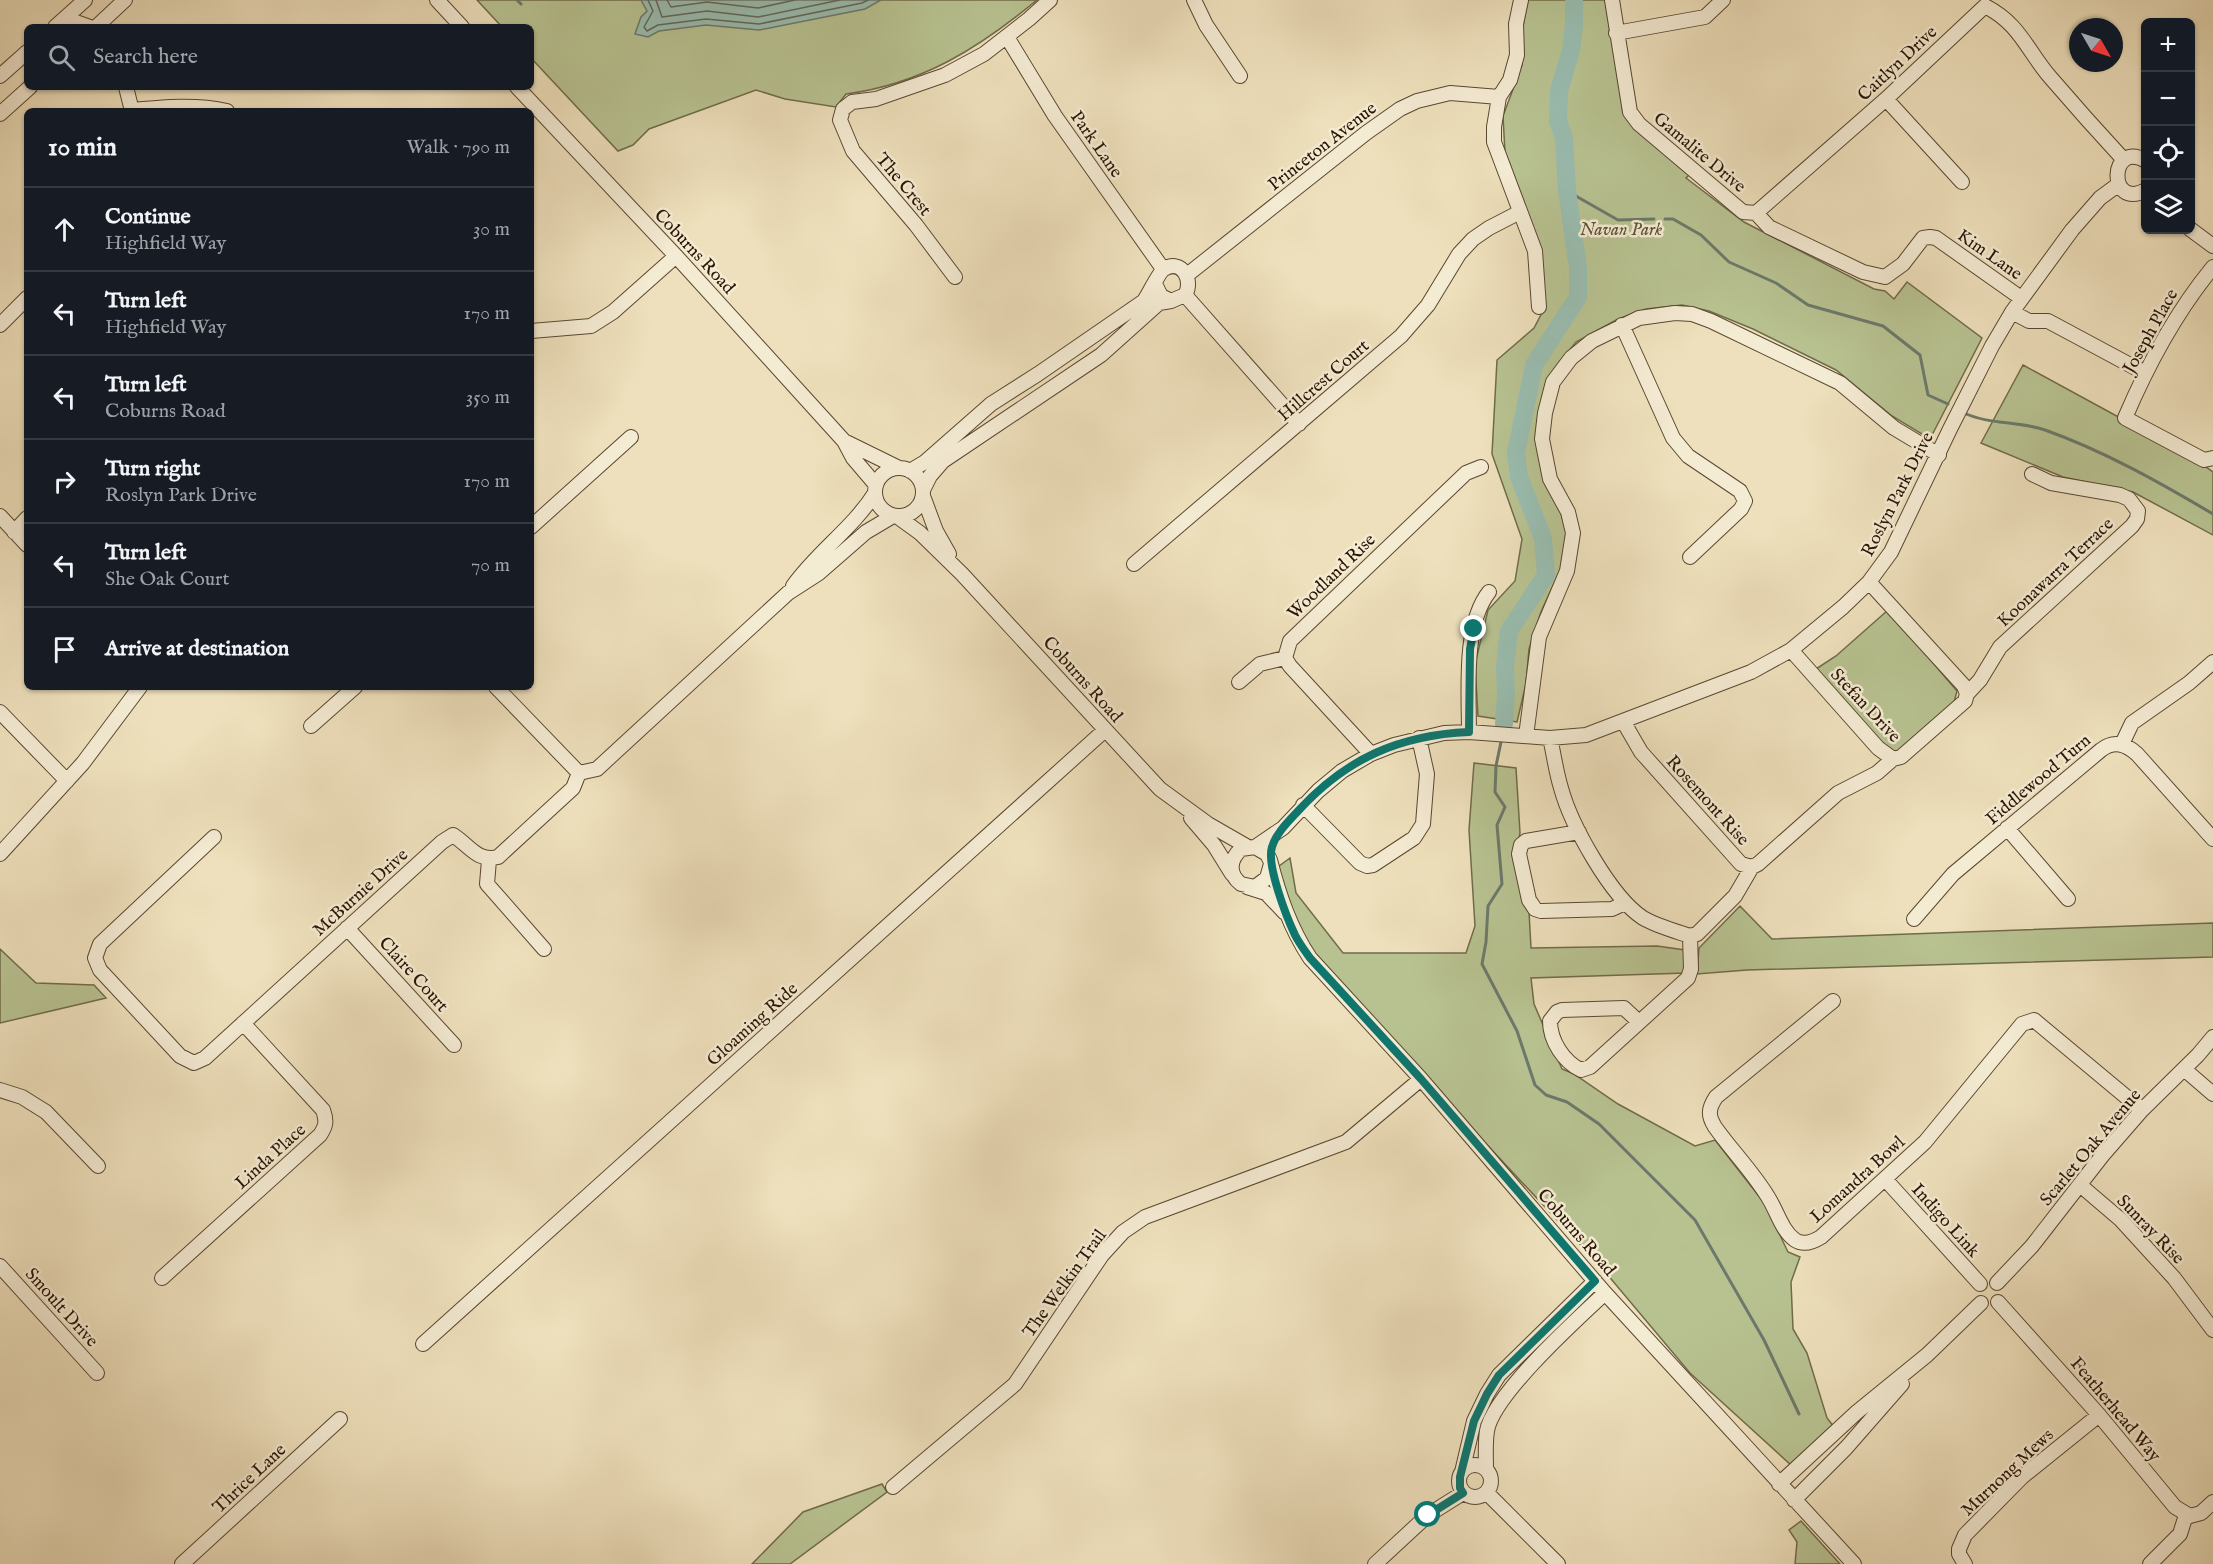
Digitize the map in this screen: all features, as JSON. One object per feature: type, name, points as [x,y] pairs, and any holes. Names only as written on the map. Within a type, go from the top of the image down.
[{"type":"street","points":[[60,22],[85,0]]},
{"type":"street","points":[[99,24],[125,0]]},
{"type":"street","points":[[437,0],[459,24]]},
{"type":"street","points":[[1007,37],[1050,0]]},
{"type":"street","points":[[1194,0],[1206,25],[1240,76]]},
{"type":"street","points":[[1521,0],[1516,24],[1517,56],[1510,80],[1499,97],[1494,142],[1535,250],[1539,307]]},
{"type":"street","name":"Gamalite Drive","points":[[1612,0],[1630,112],[1634,118],[1743,212],[1756,213],[1769,226],[1863,272],[1885,278]]},
{"type":"street","points":[[1616,33],[1705,16],[1723,0]]},
{"type":"street","name":"Caitlyn Drive","points":[[1756,213],[1886,99],[1985,6],[2001,14],[2015,29],[2048,75],[2124,160]]},
{"type":"street","name":"The Crest","points":[[955,277],[916,225],[853,151],[840,120],[843,109],[852,102],[876,99],[945,75],[984,54],[1007,37]]},
{"type":"street","name":"Park Lane","points":[[1007,37],[1055,116],[1163,269]]},
{"type":"street","points":[[1,73],[24,54]]},
{"type":"street","points":[[0,114],[27,90]]},
{"type":"street","points":[[127,90],[131,108]]},
{"type":"street","name":"Coburns Road","points":[[520,90],[676,256],[844,441],[875,489]]},
{"type":"street","name":"Princeton Avenue","points":[[1187,275],[1366,133],[1400,109],[1417,101],[1450,93],[1499,97]]},
{"type":"street","points":[[1886,99],[1962,182]]},
{"type":"street","points":[[157,108],[207,108]]},
{"type":"street","points":[[2141,159],[2136,157],[2124,160],[2117,172],[2119,184],[2125,191],[2141,192]]},
{"type":"street","name":"Roslyn Park Drive","points":[[1270,862],[1272,847],[1283,828],[1303,806],[1342,771],[1394,744],[1444,733],[1469,732],[1550,738],[1586,735],[1751,672],[1791,650],[1869,582],[1892,552],[1950,429],[2012,312],[2072,230],[2100,198],[2119,184]]},
{"type":"street","name":"Hillcrest Court","points":[[1134,564],[1401,336],[1428,304],[1460,254],[1473,239],[1520,212]]},
{"type":"street","points":[[2195,233],[2213,246]]},
{"type":"street","name":"Kim Lane","points":[[1885,278],[1903,264],[1923,238],[1930,237],[1936,238],[2021,298]]},
{"type":"street","points":[[534,331],[591,326],[613,312],[676,256]]},
{"type":"street","points":[[788,593],[806,567],[865,508],[875,489],[885,472],[905,469],[925,462],[991,404],[1144,301],[1163,269],[1177,267],[1187,275],[1189,286],[1178,298],[1159,303],[1101,355],[943,461],[930,476],[917,509],[905,516],[896,516],[880,508],[875,489]]},
{"type":"street","name":"Joseph Place","points":[[2213,267],[2191,294],[2145,373],[2125,418],[2204,460],[2213,458]]},
{"type":"street","points":[[1155,284],[1161,296],[1178,298],[1299,424]]},
{"type":"street","points":[[0,325],[24,306]]},
{"type":"street","points":[[2012,312],[2028,321],[2048,321],[2145,373]]},
{"type":"street","points":[[1526,736],[1539,637],[1567,571],[1573,533],[1568,512],[1550,479],[1542,439],[1545,413],[1553,382],[1571,358],[1592,341],[1639,318],[1675,313],[1692,314],[1840,383],[1894,428],[1939,455]]},
{"type":"street","points":[[1622,325],[1673,438],[1688,456],[1740,491],[1745,501],[1741,509],[1690,557]]},
{"type":"street","points":[[534,524],[631,437]]},
{"type":"street","name":"Coburns Road","points":[[844,441],[905,469]]},
{"type":"street","name":"Woodland Rise","points":[[1285,658],[1290,641],[1466,473],[1481,467]]},
{"type":"street","points":[[905,469],[919,479],[923,493]]},
{"type":"street","name":"Koonawarra Terrace","points":[[1967,694],[1980,680],[2000,647],[2137,519],[2138,511],[2134,504],[2120,495],[2051,483],[2032,474]]},
{"type":"street","name":"Coburns Road","points":[[923,493],[939,539],[962,573]]},
{"type":"street","points":[[0,516],[24,542]]},
{"type":"street","points":[[579,773],[597,769],[788,593],[819,573],[866,532],[896,516]]},
{"type":"street","name":"Coburns Road","points":[[896,516],[920,533],[962,573],[1160,789],[1181,805],[1251,847]]},
{"type":"street","points":[[14,532],[24,521]]},
{"type":"street","points":[[1869,582],[1964,686],[1967,694]]},
{"type":"street","points":[[1469,732],[1470,649],[1479,610],[1489,592]]},
{"type":"street","name":"Stefan Drive","points":[[1791,650],[1878,748],[1893,759],[1902,757],[1965,701],[1967,694]]},
{"type":"street","points":[[1239,682],[1260,664],[1285,658],[1371,754]]},
{"type":"street","points":[[2213,662],[2189,683],[2132,723],[2122,744],[2132,749],[2146,763],[2213,839]]},
{"type":"street","points":[[0,854],[83,763],[138,690]]},
{"type":"street","points":[[311,726],[352,690]]},
{"type":"street","points":[[499,690],[579,773]]},
{"type":"street","points":[[0,712],[67,781]]},
{"type":"street","name":"Rosemont Rise","points":[[1623,721],[1641,752],[1741,864],[1752,867],[1838,793],[1877,773],[1893,759]]},
{"type":"street","name":"Gloaming Ride","points":[[423,1344],[1105,730]]},
{"type":"street","points":[[1303,806],[1360,863],[1367,866],[1373,865],[1414,838],[1423,824],[1427,774],[1419,738]]},
{"type":"street","points":[[1550,738],[1561,790],[1579,832],[1599,868],[1625,903],[1644,918],[1690,936],[1697,934],[1735,896],[1752,867]]},
{"type":"street","name":"Fiddlewood Turn","points":[[1914,919],[1953,874],[2007,828],[2107,746],[2122,744]]},
{"type":"street","points":[[544,949],[487,884],[489,860],[498,857],[573,788],[579,773]]},
{"type":"street","name":"Coburns Road","points":[[1181,805],[1214,845],[1232,874]]},
{"type":"street","name":"Roslyn Park Drive","points":[[1251,847],[1283,828]]},
{"type":"street","points":[[2007,828],[2068,899]]},
{"type":"street","points":[[1579,832],[1526,841],[1521,845],[1519,854],[1529,900],[1535,909],[1541,911],[1612,909],[1625,903]]},
{"type":"street","name":"McBurnie Drive","points":[[214,837],[100,944],[95,958],[99,970],[180,1056],[194,1063],[205,1058],[442,842],[453,835],[475,854],[489,860]]},
{"type":"street","points":[[1251,847],[1261,849],[1270,862],[1268,878],[1262,884],[1247,886],[1241,884],[1232,874],[1232,860],[1241,849],[1251,847]]},
{"type":"street","name":"Coburns Road","points":[[1270,862],[1286,914],[1296,937],[1310,958],[1421,1079],[1605,1293],[1854,1564]]},
{"type":"street","name":"Coburns Road","points":[[1247,886],[1266,893],[1286,914]]},
{"type":"street","name":"Claire Court","points":[[347,928],[454,1045]]},
{"type":"street","points":[[1639,1022],[1624,1008],[1562,1010],[1552,1017],[1550,1026],[1567,1062],[1581,1070],[1590,1067],[1688,978],[1691,969],[1690,936]]},
{"type":"street","name":"Lomandra Bowl","points":[[1833,1001],[1716,1097],[1711,1104],[1709,1117],[1768,1197],[1785,1228],[1795,1240],[1801,1243],[1821,1237],[1925,1142],[2022,1024],[2034,1020],[2142,1110]]},
{"type":"street","name":"Linda Place","points":[[162,1278],[320,1135],[326,1127],[323,1110],[243,1023]]},
{"type":"street","name":"Scarlet Oak Avenue","points":[[1997,1283],[2032,1246],[2102,1156],[2142,1110],[2213,1037]]},
{"type":"street","points":[[2184,1069],[2213,1094]]},
{"type":"street","name":"The Welkin Trail","points":[[893,1487],[1015,1384],[1102,1255],[1123,1232],[1145,1217],[1346,1142],[1421,1079]]},
{"type":"street","points":[[0,1090],[22,1097],[46,1112],[99,1166]]},
{"type":"street","name":"Indigo Link","points":[[1885,1179],[1980,1284]]},
{"type":"street","name":"Sunray Rise","points":[[2080,1185],[2121,1221],[2174,1278],[2213,1330]]},
{"type":"street","name":"Smoult Drive","points":[[0,1266],[97,1373]]},
{"type":"street","points":[[1595,1281],[1499,1375],[1487,1394],[1474,1421],[1459,1482],[1463,1493],[1477,1498],[1487,1493],[1492,1484],[1492,1478],[1486,1468],[1486,1431],[1494,1411],[1508,1391],[1605,1293]]},
{"type":"street","points":[[1987,1281],[1997,1283],[2002,1295],[1998,1302],[1990,1306],[1981,1304],[1977,1296],[1980,1284],[1987,1281]]},
{"type":"street","name":"Featherhead Way","points":[[1998,1302],[2099,1415],[2172,1503],[2186,1515]]},
{"type":"street","points":[[1779,1484],[1857,1412],[1927,1355],[1981,1304]]},
{"type":"street","points":[[1794,1500],[1846,1448],[1927,1355]]},
{"type":"street","name":"Murnong Mews","points":[[1965,1564],[1959,1554],[1959,1549],[1965,1535],[2022,1477],[2099,1415]]},
{"type":"street","name":"Thrice Lane","points":[[182,1564],[340,1419]]},
{"type":"street","points":[[1462,1472],[1471,1465],[1486,1468]]},
{"type":"street","points":[[1375,1564],[1428,1515],[1463,1493]]},
{"type":"street","points":[[1487,1493],[1558,1564]]},
{"type":"street","points":[[2150,1564],[2180,1534],[2186,1515],[2201,1513],[2213,1502]]},
{"type":"green space","points":[[477,0],[1037,0],[993,34],[948,61],[900,82],[846,94],[836,107],[785,99],[756,90],[649,129],[633,145],[618,151],[534,61],[534,24],[499,24]]},
{"type":"green space","name":"Navan Park","points":[[1528,0],[1608,0],[1623,113],[1630,123],[1689,175],[1686,178],[1744,222],[1874,289],[1885,291],[1894,299],[1907,282],[1982,338],[1930,439],[1892,416],[1836,370],[1753,329],[1709,311],[1682,305],[1646,309],[1618,319],[1576,342],[1554,369],[1538,424],[1566,532],[1564,561],[1541,612],[1529,649],[1526,684],[1517,722],[1478,716],[1475,664],[1488,610],[1515,581],[1522,539],[1492,454],[1497,360],[1534,328],[1545,307],[1505,153],[1503,116],[1522,65],[1523,26]]},
{"type":"green space","points":[[2023,365],[2190,456],[2213,472],[2213,535],[2133,492],[2063,477],[1981,443]]},
{"type":"green space","points":[[1888,610],[1957,691],[1953,706],[1902,752],[1888,752],[1813,671],[1836,656]]},
{"type":"green space","points":[[1474,763],[1516,768],[1520,833],[1516,855],[1529,912],[1531,948],[1657,946],[1685,950],[1686,973],[1531,978],[1534,1004],[1562,1069],[1574,1074],[1618,1104],[1695,1146],[1715,1140],[1765,1204],[1788,1252],[1800,1257],[1791,1282],[1793,1329],[1807,1353],[1827,1418],[1834,1427],[1792,1466],[1690,1373],[1601,1267],[1309,954],[1275,869],[1290,858],[1296,893],[1343,953],[1466,953],[1475,926],[1469,830]]},
{"type":"green space","points":[[1740,906],[1772,939],[2213,923],[2213,957],[1747,970],[1697,974],[1699,948]]},
{"type":"green space","points":[[0,949],[36,983],[94,985],[106,998],[0,1023]]},
{"type":"green space","points":[[882,1484],[887,1492],[790,1564],[752,1564],[803,1512]]},
{"type":"green space","points":[[1801,1521],[1840,1564],[1795,1564],[1797,1542],[1789,1530]]},
{"type":"water","points":[[641,0],[881,0],[865,9],[759,30],[706,25],[659,31],[648,37],[635,34],[641,17],[647,11]]},
{"type":"waterway","points":[[517,0],[521,4]]},
{"type":"waterway","points":[[1504,724],[1505,667],[1509,631],[1546,575],[1543,538],[1519,477],[1516,453],[1534,365],[1578,297],[1578,268],[1567,191],[1564,138],[1558,121],[1559,91],[1571,50],[1574,0]]},
{"type":"waterway","points":[[1567,191],[1618,220],[1654,219]]},
{"type":"waterway","points":[[1665,219],[1673,219],[1701,235],[1729,262],[1776,283],[1808,305],[1883,326],[1920,355],[1928,395],[1948,404]]},
{"type":"waterway","points":[[1964,413],[1984,419],[2035,427],[2067,438],[2131,468],[2213,514]]},
{"type":"waterway","points":[[1502,737],[1496,766],[1495,792],[1505,807],[1497,825],[1502,884],[1488,906],[1482,964],[1517,1031],[1535,1085],[1546,1095],[1567,1102],[1599,1124],[1695,1220],[1764,1340],[1799,1414]]},
{"type":"route","points":[[1428,1515],[1463,1493],[1459,1482],[1474,1421],[1499,1375],[1595,1281],[1421,1079],[1310,958],[1296,937],[1286,914],[1270,860],[1272,847],[1283,828],[1318,791],[1342,771],[1394,744],[1444,733],[1469,732],[1470,649],[1474,629]]}]
